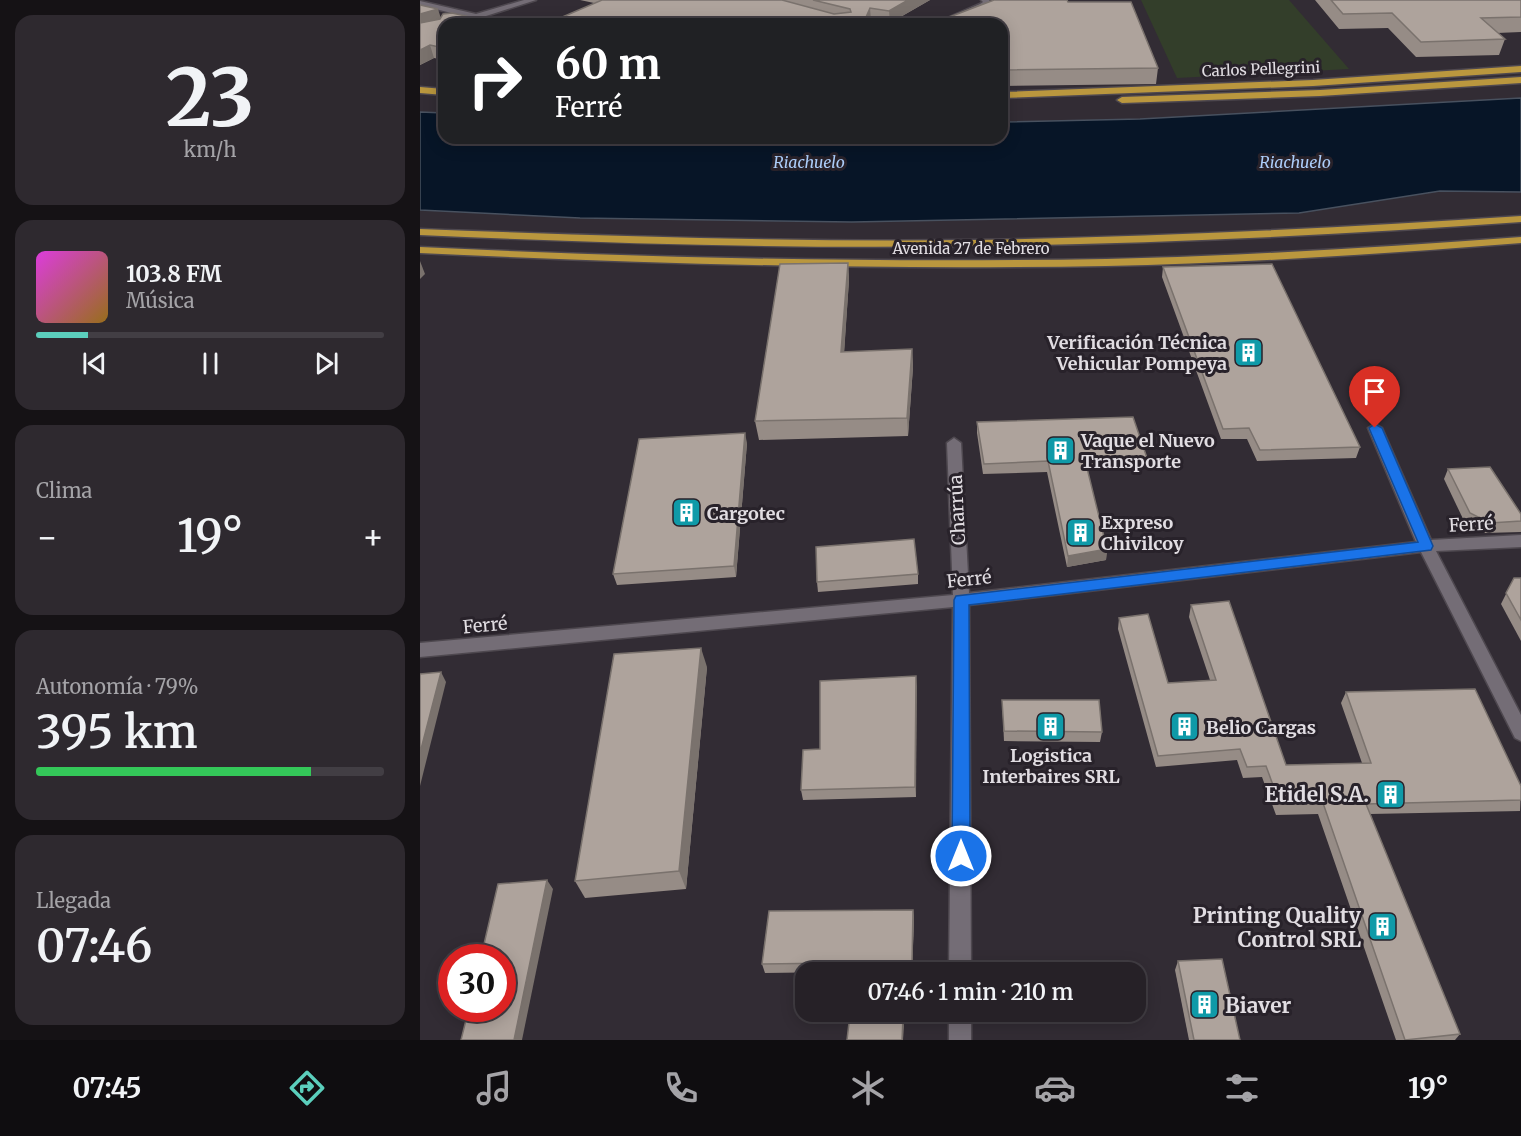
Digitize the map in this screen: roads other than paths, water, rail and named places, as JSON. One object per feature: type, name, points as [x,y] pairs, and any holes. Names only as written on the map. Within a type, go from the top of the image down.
[{"type":"main road","name":"Carlos Pellegrini","points":[[1008,95],[1313,83],[1521,69]]},
{"type":"main road","name":"Carlos Pellegrini","points":[[1008,103],[1320,93],[1521,80]]},
{"type":"main road","points":[[420,90],[438,92]]},
{"type":"main road","name":"Avenida 27 de Febrero","points":[[420,232],[572,239],[925,244],[1215,237],[1521,219]]},
{"type":"main road","name":"Avenida 27 de Febrero","points":[[420,250],[528,256],[713,261],[940,264],[1188,260],[1323,254],[1521,240]]},
{"type":"street","points":[[473,18],[532,0]]},
{"type":"street","points":[[951,18],[986,1]]},
{"type":"street","points":[[420,3],[481,18]]},
{"type":"street","points":[[1375,428],[1426,546],[1521,733]]},
{"type":"street","name":"Charrúa","points":[[954,443],[961,600],[960,962]]},
{"type":"street","name":"Ferré","points":[[420,650],[961,600],[1426,546],[1521,542]]},
{"type":"street","points":[[960,1022],[960,1040]]},
{"type":"water","name":"Riachuelo","points":[[1521,98],[1521,192],[1440,191],[1299,213],[852,222],[580,218],[420,210],[420,112],[438,113],[438,144],[1008,144],[1008,122],[1140,119]]},
{"type":"place","name":"Verificación Técnica Vehicular Pompeya","points":[[1248,352]]},
{"type":"place","name":"Vaque el Nuevo Transporte","points":[[1060,450]]},
{"type":"place","name":"Cargotec","points":[[686,513]]},
{"type":"place","name":"Expreso Chivilcoy","points":[[1080,532]]},
{"type":"place","name":"Logistica Interbaires SRL","points":[[1051,726]]},
{"type":"place","name":"Belio Cargas","points":[[1185,727]]},
{"type":"place","name":"Etidel S.A.","points":[[1390,794]]},
{"type":"place","name":"Printing Quality Control SRL","points":[[1382,927]]},
{"type":"place","name":"Biaver","points":[[1204,1005]]}]
